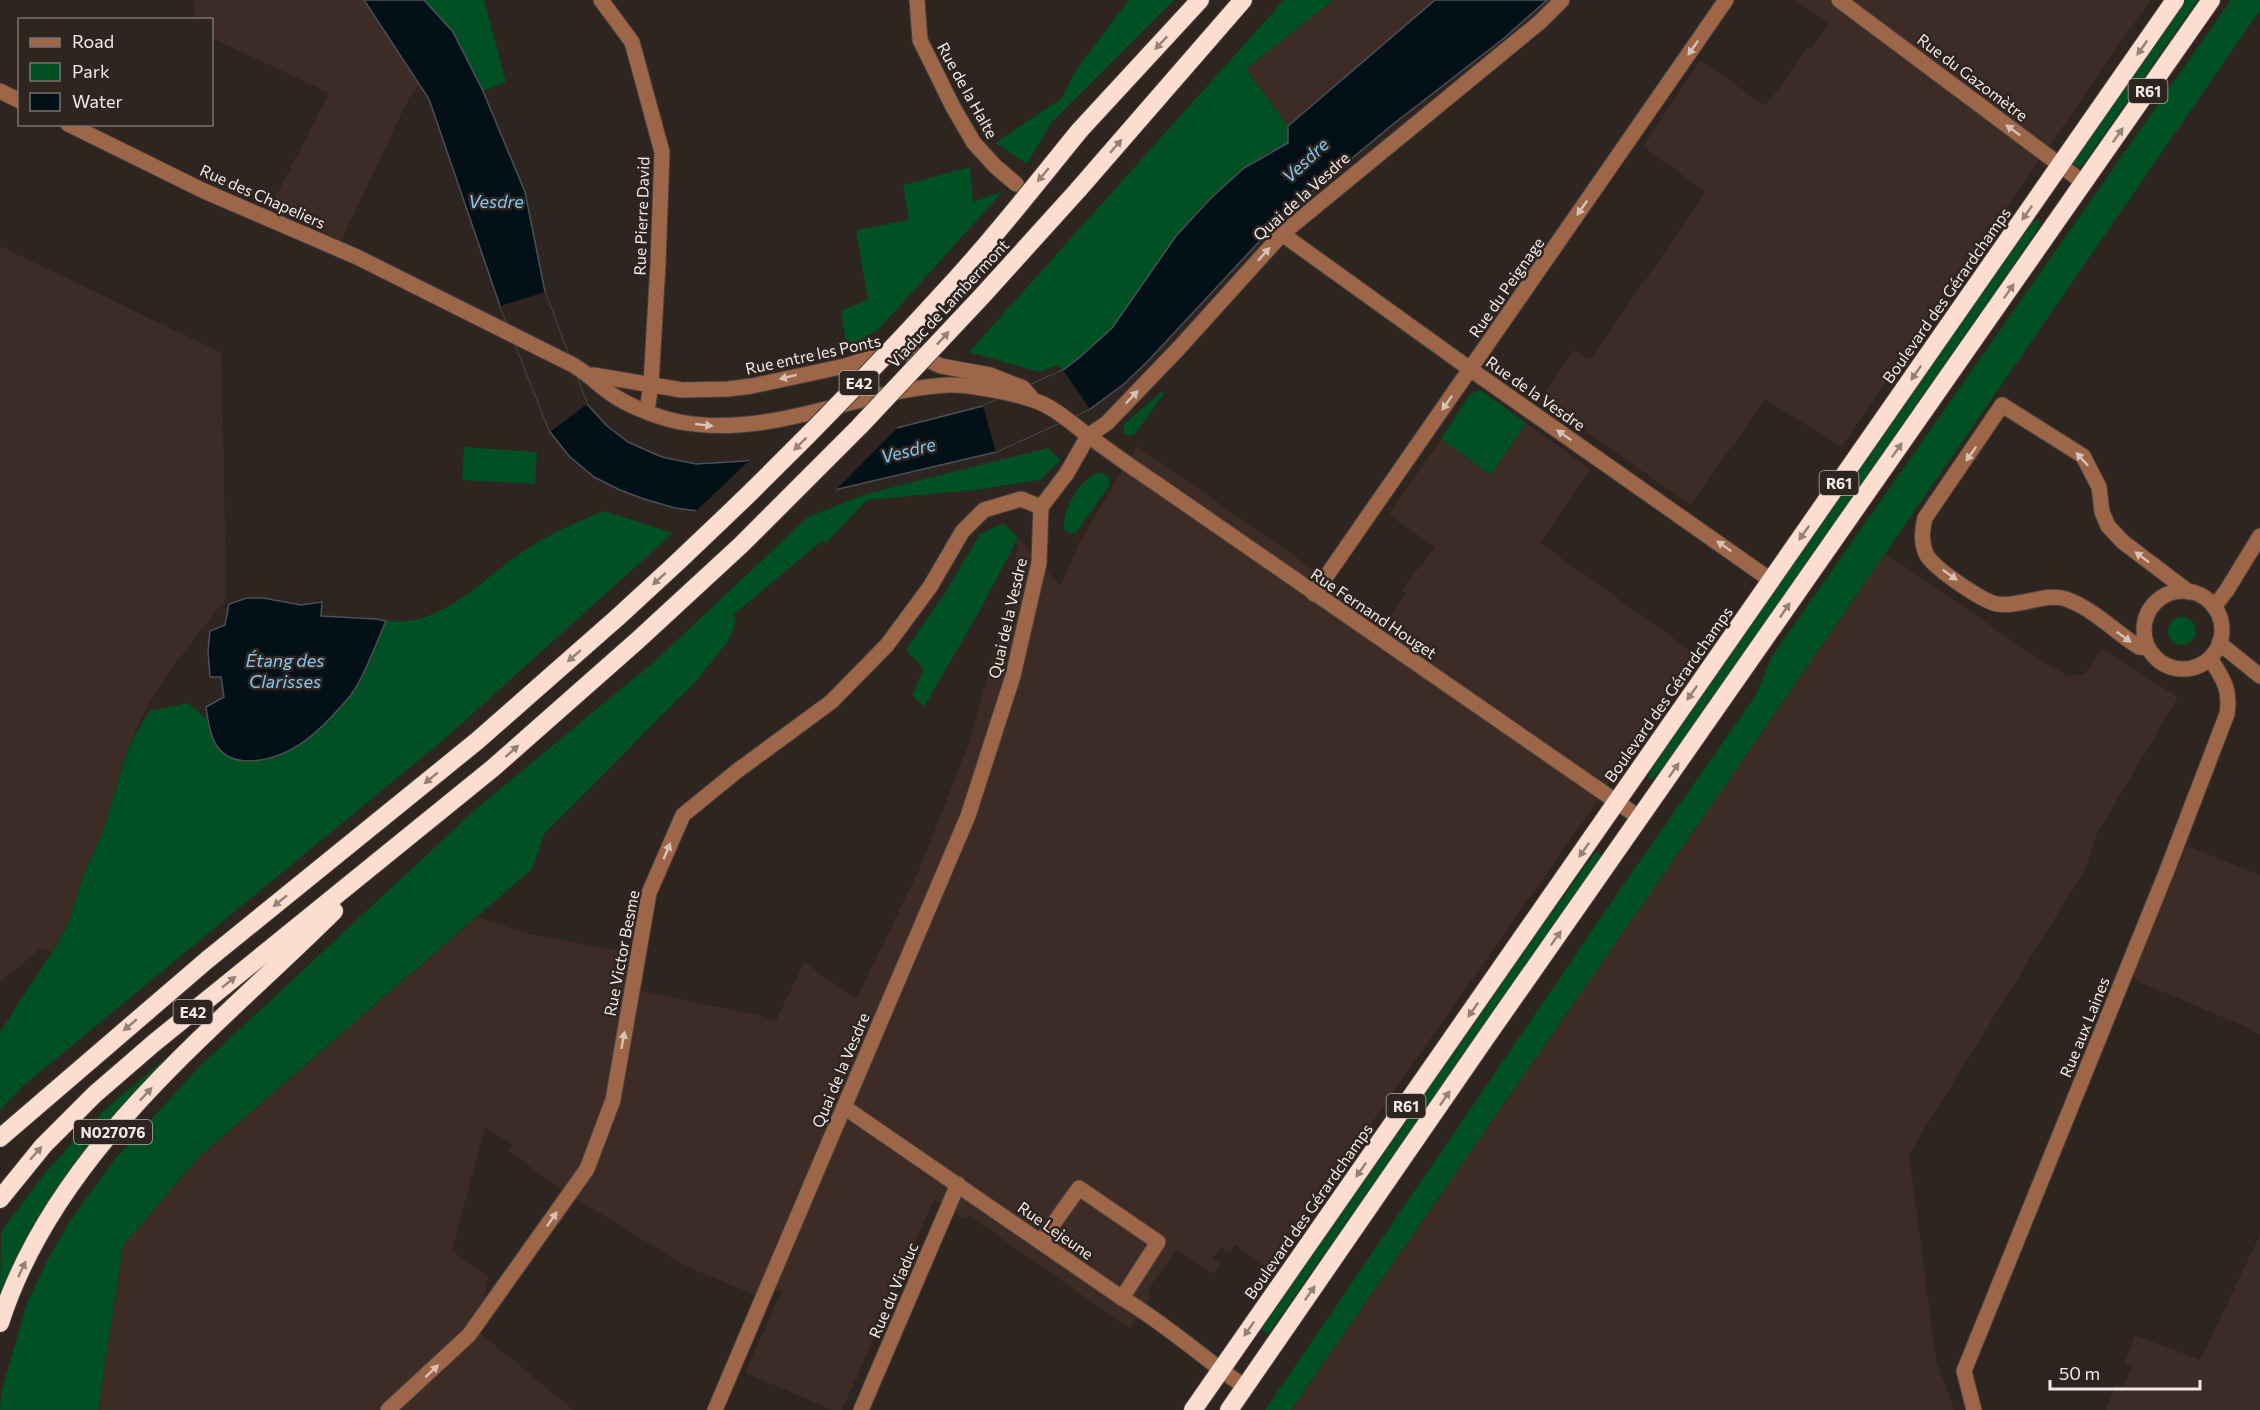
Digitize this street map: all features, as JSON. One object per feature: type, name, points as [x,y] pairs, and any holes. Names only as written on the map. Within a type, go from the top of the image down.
[{"type":"highway","name":"Viaduc de Lambermont","points":[[32,1112],[79,1068],[207,960],[477,741],[705,538],[826,419],[957,279],[1080,130],[1200,0]]},
{"type":"highway","name":"Viaduc de Lambermont","points":[[403,842],[493,768],[638,640],[741,544],[859,427],[991,286],[1243,0]]},
{"type":"highway","name":"Boulevard des Gérardchamps","points":[[1193,1410],[2175,0]]},
{"type":"highway","name":"R61","points":[[1229,1410],[1485,1039],[2211,0]]},
{"type":"highway","name":"E42","points":[[0,1199],[43,1146],[95,1094],[403,842]]},
{"type":"highway","name":"N027076","points":[[0,1323],[15,1283],[48,1220],[79,1173],[104,1142],[165,1074],[271,974],[403,842]]},
{"type":"highway","points":[[0,1138],[32,1112]]},
{"type":"highway","name":"E42","points":[[0,1152],[32,1112]]},
{"type":"street","name":"Rue Pierre David","points":[[601,0],[632,42],[662,152],[662,202],[651,384],[647,411]]},
{"type":"street","name":"Rue de la Halte","points":[[917,0],[920,40],[953,107],[974,143],[1016,184]]},
{"type":"street","name":"Quai de la Vesdre","points":[[715,1410],[968,816],[1013,676],[1039,563],[1041,507],[1067,473],[1088,436],[1107,423],[1282,234],[1540,22],[1562,0]]},
{"type":"street","name":"Rue du Peignage","points":[[1314,594],[1726,0]]},
{"type":"street","name":"Rue du Gazomètre","points":[[1839,0],[2084,183]]},
{"type":"street","points":[[0,91],[18,100]]},
{"type":"street","name":"Rue des Chapeliers","points":[[72,126],[204,191],[357,257],[444,299]]},
{"type":"street","name":"Rue de la Vesdre","points":[[1282,234],[1772,581]]},
{"type":"street","name":"Rue entre les Ponts","points":[[444,299],[573,365],[590,375],[616,397],[678,422],[711,426],[758,424],[795,418],[895,392],[950,385],[1016,392]]},
{"type":"street","name":"Rue entre les Ponts","points":[[590,375],[682,390],[728,389],[845,366],[874,357],[913,353],[941,366],[990,375],[1016,392],[1067,419],[1088,436]]},
{"type":"street","points":[[2148,648],[2139,647],[2090,612],[2062,598],[2004,604],[1984,599],[1927,556],[1922,528],[1925,518],[2002,405],[2083,456],[2099,487],[2102,512],[2108,526],[2123,542],[2189,592],[2199,595],[2214,607],[2221,624],[2219,643],[2210,658],[2196,667],[2176,669],[2155,658],[2148,648],[2144,627],[2151,607],[2168,594],[2189,592]]},
{"type":"street","name":"Rue Fernand Houget","points":[[1088,436],[1640,818]]},
{"type":"street","name":"Rue Victor Besme","points":[[388,1410],[470,1335],[588,1169],[613,1100],[649,893],[683,815],[737,771],[831,702],[887,645],[930,587],[962,532],[984,510],[1021,499],[1041,507]]},
{"type":"street","points":[[2214,607],[2260,536]]},
{"type":"street","points":[[2219,643],[2260,676]]},
{"type":"street","name":"Rue aux Laines","points":[[1974,1410],[1964,1371],[2166,873],[2227,714],[2230,698],[2223,678],[2210,658]]},
{"type":"street","name":"Rue Lejeune","points":[[844,1107],[1192,1345],[1245,1387]]},
{"type":"street","name":"Rue du Viaduc","points":[[861,1410],[958,1184]]},
{"type":"street","points":[[1041,1241],[1079,1188],[1158,1242],[1122,1298]]},
{"type":"shaded area","points":[[193,0],[364,0],[419,84],[408,100],[341,241],[271,206],[329,93],[213,38],[213,18],[195,18]]},
{"type":"shaded area","points":[[1326,0],[1435,0],[1288,126],[1246,69]]},
{"type":"shaded area","points":[[1795,0],[2150,0],[1841,447],[1765,399],[1691,505],[1540,400],[1574,350],[1590,360],[1706,192],[1643,147],[1700,60],[1766,106],[1808,47],[1811,48],[1829,23]]},
{"type":"shaded area","points":[[0,246],[222,353],[226,598],[168,673],[145,711],[128,748],[103,831],[85,871],[69,921],[59,941],[51,952],[41,948],[0,982]]},
{"type":"shaded area","points":[[1526,423],[1590,469],[1540,543],[1694,653],[1589,813],[1276,1259],[1266,1267],[1235,1245],[1230,1253],[1221,1248],[1213,1258],[1221,1263],[1213,1274],[1176,1249],[1148,1290],[1150,1298],[1130,1329],[970,1216],[963,1219],[934,1199],[842,1410],[833,1410],[745,1373],[782,1290],[752,1294],[684,1265],[554,1185],[508,1150],[512,1144],[485,1127],[452,1251],[488,1276],[479,1332],[573,1410],[98,1410],[123,1246],[198,1158],[477,917],[529,934],[616,950],[646,961],[641,991],[762,1016],[776,1021],[804,962],[856,999],[919,870],[970,740],[1012,586],[1018,538],[1060,586],[1079,543],[1137,446],[1387,621],[1406,594],[1401,590],[1435,547],[1389,515],[1441,439],[1491,474]]},
{"type":"shaded area","points":[[1885,553],[2042,661],[2069,676],[2084,674],[2102,649],[2178,697],[2097,834],[2086,868],[1909,1154],[1936,1359],[1954,1410],[1291,1410]]},
{"type":"shaded area","points":[[2187,846],[2260,875],[2260,1035],[2249,1028],[2139,982],[2133,975]]},
{"type":"shaded area","points":[[2260,1235],[2260,1410],[2106,1410],[2116,1384],[2124,1386],[2132,1367],[2124,1364],[2135,1335],[2200,1360]]},
{"type":"green space","points":[[424,0],[484,0],[506,82],[483,91],[453,32]]},
{"type":"green space","points":[[1129,0],[1174,0],[1051,123],[1027,164],[995,143],[1062,98],[1077,68]]},
{"type":"green space","points":[[1284,0],[1333,0],[1246,69],[1288,126],[1288,143],[1256,160],[1214,195],[1168,246],[1129,307],[1111,329],[1063,370],[1057,365],[1039,372],[969,352]]},
{"type":"green space","points":[[2186,0],[2198,0],[2082,166],[2075,167],[2073,161]]},
{"type":"green space","points":[[2231,0],[2260,0],[2260,10],[1291,1410],[1265,1410],[1626,881],[1756,695],[1772,656]]},
{"type":"green space","points":[[970,167],[973,202],[1003,191],[880,328],[847,349],[841,311],[868,300],[856,230],[909,220],[903,185]]},
{"type":"green space","points":[[2039,219],[2039,226],[2034,235],[1663,769],[1649,780],[1654,762],[2026,229]]},
{"type":"green space","points":[[1480,390],[1526,423],[1491,475],[1441,439],[1470,394]]},
{"type":"green space","points":[[1161,392],[1164,394],[1134,435],[1129,436],[1124,433],[1124,424]]},
{"type":"green space","points":[[464,447],[537,452],[535,484],[462,480]]},
{"type":"green space","points":[[1048,448],[1061,460],[1040,480],[975,490],[867,500],[826,543],[823,540],[733,615],[736,620],[729,640],[697,680],[544,834],[533,868],[198,1158],[123,1246],[98,1410],[0,1410],[1,1393],[27,1303],[70,1221],[115,1159],[200,1066],[477,808],[656,660],[808,517],[866,494]]},
{"type":"green space","points":[[1099,472],[1108,476],[1109,486],[1076,533],[1069,533],[1064,529],[1064,521],[1069,504],[1085,481]]},
{"type":"green space","points":[[604,511],[673,533],[448,736],[23,1086],[0,1110],[0,1032],[59,941],[69,921],[85,871],[103,831],[128,748],[149,711],[188,703],[208,720],[208,727],[227,757],[240,761],[261,761],[358,683],[386,621],[414,620],[442,610],[468,594],[536,543]]},
{"type":"green space","points":[[1004,523],[1018,538],[924,707],[912,695],[924,669],[906,650],[946,591],[980,534]]},
{"type":"green space","points":[[2182,617],[2192,621],[2196,631],[2192,641],[2182,645],[2172,641],[2168,631],[2172,621]]},
{"type":"green space","points":[[1596,851],[1602,856],[1268,1334],[1261,1330],[1508,974]]},
{"type":"green space","points":[[172,1053],[66,1177],[25,1242],[0,1295],[1,1232],[46,1172],[72,1143],[111,1104]]},
{"type":"water","name":"Vesdre","points":[[364,0],[424,0],[453,32],[483,91],[525,192],[545,292],[587,404],[606,425],[628,442],[662,457],[696,464],[745,461],[885,431],[983,406],[1063,370],[1112,328],[1176,236],[1211,198],[1244,168],[1288,143],[1288,126],[1435,0],[1547,0],[1503,39],[1392,125],[1284,215],[1147,362],[1124,384],[1090,409],[996,452],[728,515],[675,508],[620,490],[594,477],[569,456],[550,432],[500,306],[429,99]]},
{"type":"water","name":"Étang des Clarisses","points":[[247,598],[263,598],[301,605],[322,602],[321,616],[386,621],[355,689],[329,720],[306,740],[280,755],[249,761],[237,760],[221,751],[212,736],[206,707],[224,697],[221,677],[210,677],[208,651],[210,631],[225,625],[229,604]]},
{"type":"pier","points":[[545,292],[587,404],[550,432],[500,306]]},
{"type":"pier","points":[[1063,370],[1090,409],[996,452],[983,406]]},
{"type":"pier","points":[[901,424],[832,494],[729,518],[694,513],[754,456]]}]
